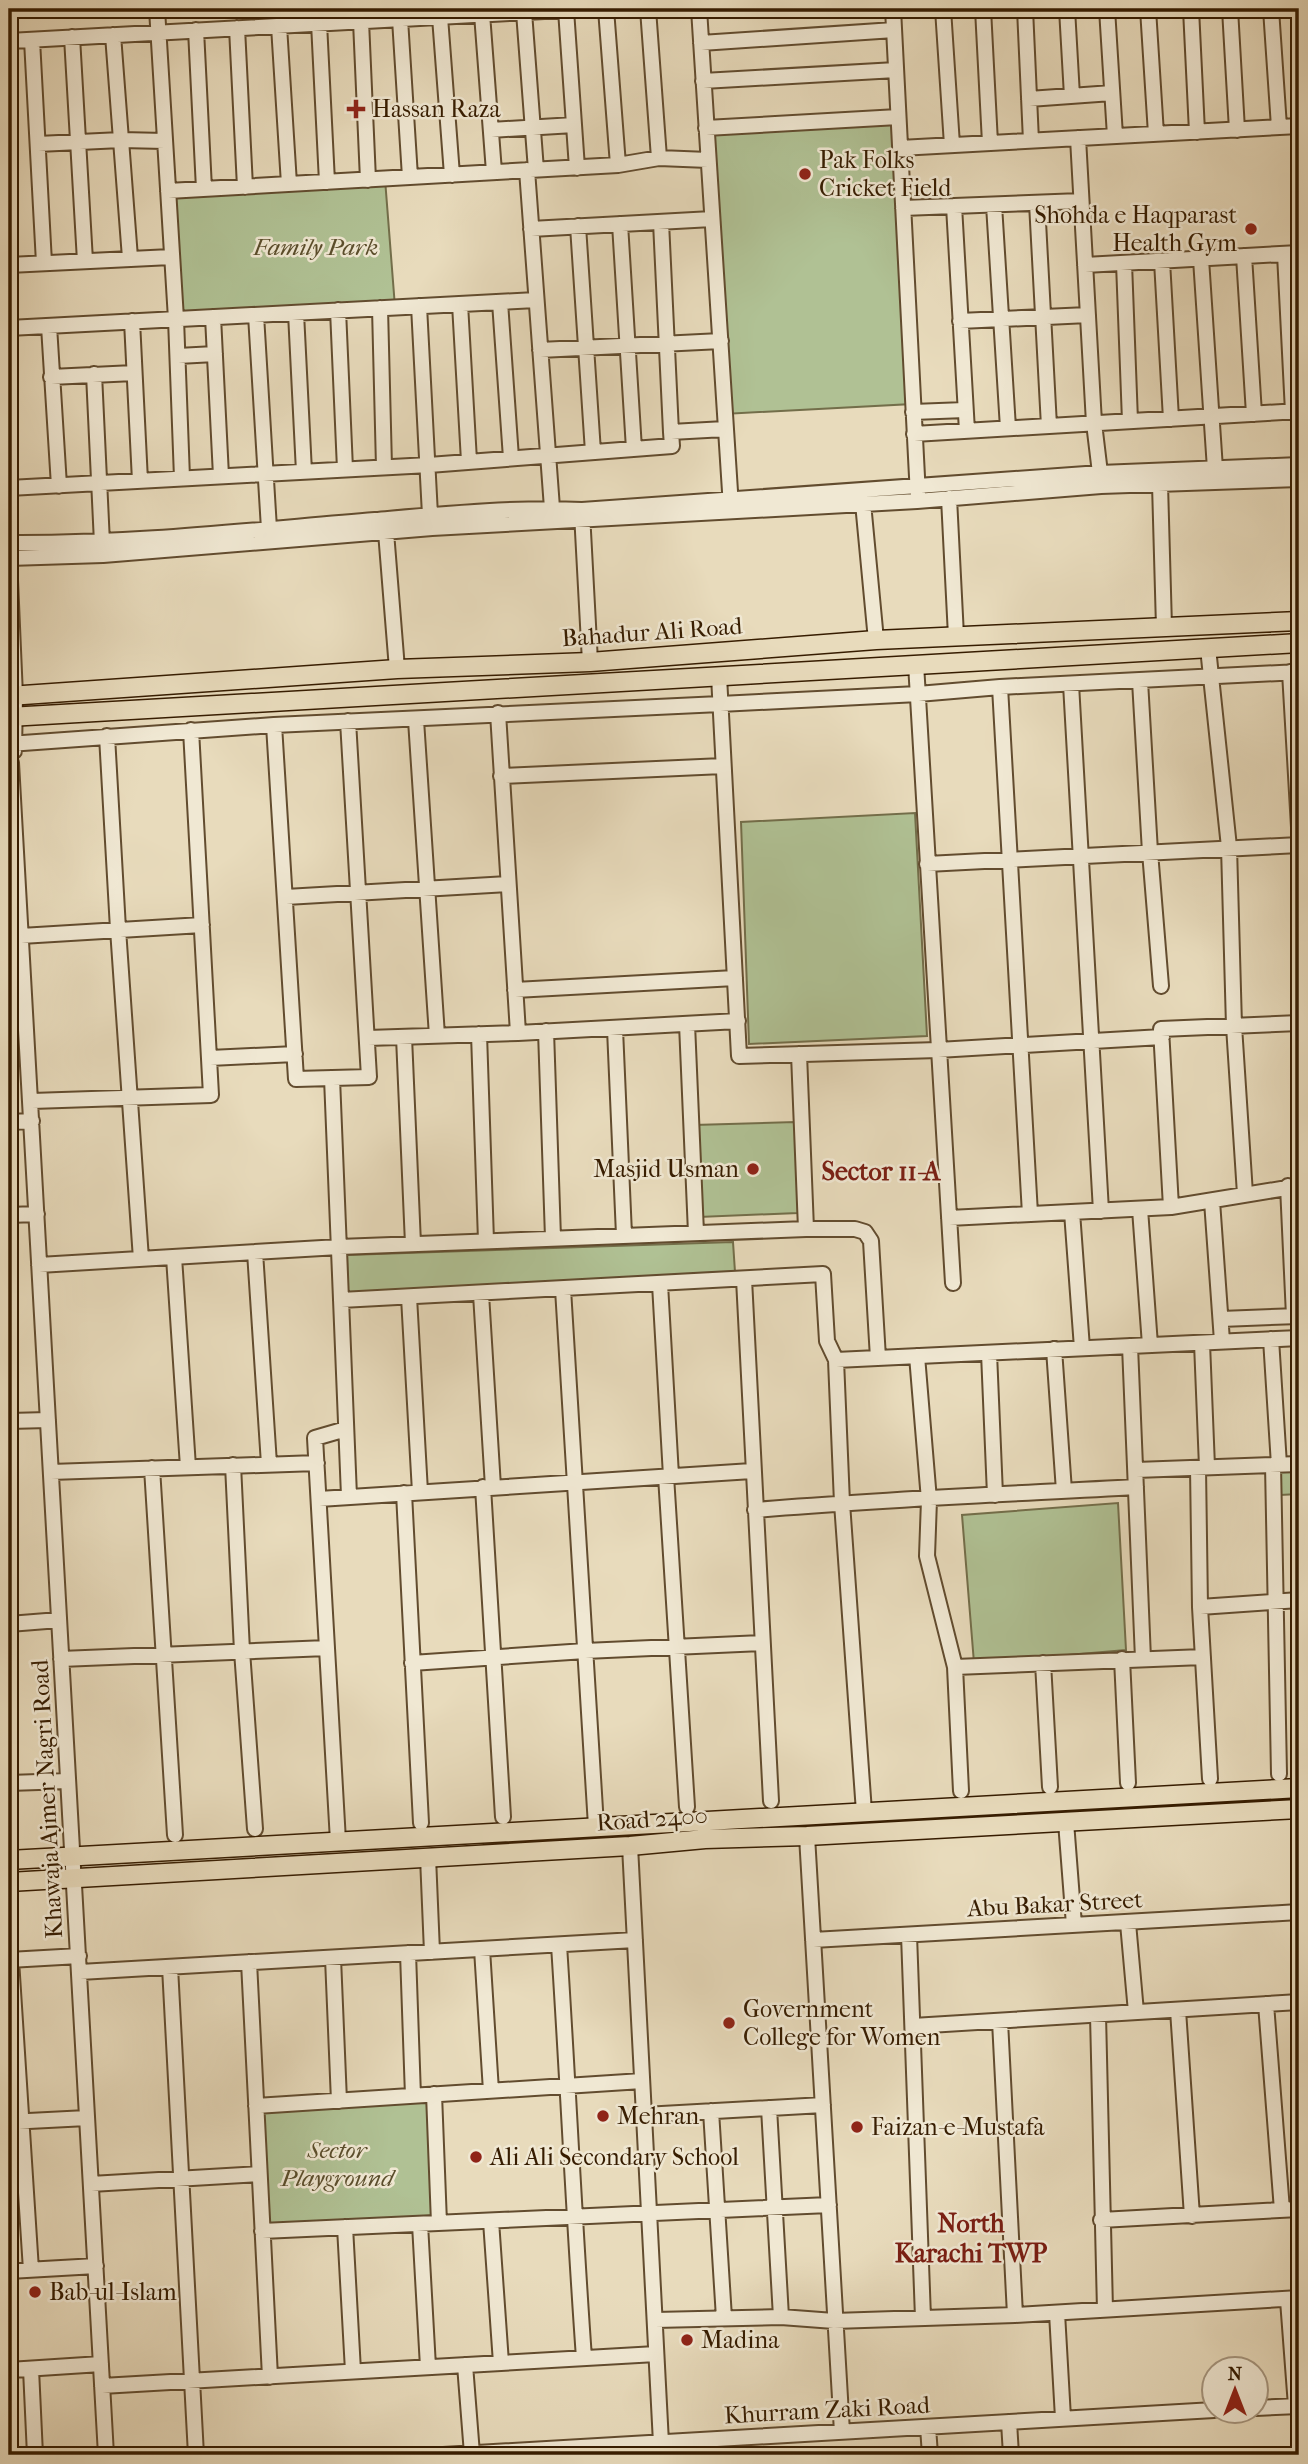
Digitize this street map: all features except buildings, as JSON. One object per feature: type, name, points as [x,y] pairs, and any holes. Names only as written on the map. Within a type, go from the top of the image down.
[{"type":"main road","name":"Bahadur Ali Road","points":[[12,696],[397,669],[590,662],[876,640],[1299,621]]},
{"type":"main road","points":[[835,643],[836,669]]},
{"type":"main road","name":"Bahadur Ali Road","points":[[12,716],[1299,643]]},
{"type":"main road","name":"Road 2400","points":[[9,1860],[1299,1788]]},
{"type":"main road","name":"Road 2400","points":[[9,1882],[630,1846],[705,1839],[807,1836],[1299,1809]]},
{"type":"main road","points":[[703,1820],[705,1839]]},
{"type":"street","points":[[158,9],[178,356],[182,478]]},
{"type":"street","points":[[9,41],[279,26],[357,18],[400,19],[574,9],[574,125],[577,168]]},
{"type":"street","points":[[606,9],[618,165]]},
{"type":"street","points":[[649,9],[659,158]]},
{"type":"street","points":[[699,9],[731,504]]},
{"type":"street","points":[[893,9],[918,494]]},
{"type":"street","points":[[943,9],[952,145]]},
{"type":"street","points":[[983,9],[990,143]]},
{"type":"street","points":[[1025,9],[1031,141]]},
{"type":"street","points":[[1067,9],[1072,96]]},
{"type":"street","points":[[1107,9],[1115,136]]},
{"type":"street","points":[[1148,9],[1156,134]]},
{"type":"street","points":[[1191,9],[1197,132]]},
{"type":"street","points":[[1230,9],[1237,130]]},
{"type":"street","points":[[1271,9],[1279,127]]},
{"type":"street","points":[[524,12],[533,127],[531,229],[552,508]]},
{"type":"street","points":[[482,14],[494,172]]},
{"type":"street","points":[[440,17],[452,175]]},
{"type":"street","points":[[357,18],[368,180]]},
{"type":"street","points":[[400,19],[410,177]]},
{"type":"street","points":[[319,23],[327,182]]},
{"type":"street","points":[[279,26],[289,184]]},
{"type":"street","points":[[237,28],[245,187]]},
{"type":"street","points":[[196,30],[204,189]]},
{"type":"street","points":[[701,43],[894,30]]},
{"type":"street","points":[[113,35],[130,258]]},
{"type":"street","points":[[72,37],[85,261]]},
{"type":"street","points":[[32,40],[44,263]]},
{"type":"street","points":[[704,81],[896,71]]},
{"type":"street","points":[[1029,99],[1112,93]]},
{"type":"street","points":[[706,128],[898,117]]},
{"type":"street","points":[[491,130],[574,125]]},
{"type":"street","points":[[900,148],[1299,126]]},
{"type":"street","points":[[1078,138],[1094,423],[1100,473]]},
{"type":"street","points":[[38,144],[164,141]]},
{"type":"street","points":[[168,191],[577,168],[659,158],[708,160]]},
{"type":"street","points":[[903,208],[1081,201]]},
{"type":"street","points":[[1037,203],[1049,426]]},
{"type":"street","points":[[994,205],[1008,428]]},
{"type":"street","points":[[954,206],[967,430]]},
{"type":"street","points":[[531,229],[712,219]]},
{"type":"street","points":[[9,488],[429,465],[672,446],[661,222]]},
{"type":"street","points":[[620,224],[634,449]]},
{"type":"street","points":[[578,226],[593,452]]},
{"type":"street","points":[[914,433],[1296,412],[1292,254],[1085,265]]},
{"type":"street","points":[[1244,256],[1254,414]]},
{"type":"street","points":[[9,265],[171,257]]},
{"type":"street","points":[[1201,259],[1216,470]]},
{"type":"street","points":[[1162,261],[1171,419]]},
{"type":"street","points":[[1124,263],[1130,421]]},
{"type":"street","points":[[9,328],[536,300]]},
{"type":"street","points":[[500,302],[511,458]]},
{"type":"street","points":[[460,304],[469,461]]},
{"type":"street","points":[[419,306],[430,515]]},
{"type":"street","points":[[380,308],[384,467]]},
{"type":"street","points":[[338,310],[345,469]]},
{"type":"street","points":[[296,313],[304,472]]},
{"type":"street","points":[[256,315],[269,529]]},
{"type":"street","points":[[960,321],[1088,315]]},
{"type":"street","points":[[214,317],[221,476]]},
{"type":"street","points":[[132,321],[140,481]]},
{"type":"street","points":[[49,326],[60,486]]},
{"type":"street","points":[[540,350],[721,341]]},
{"type":"street","points":[[178,356],[215,354]]},
{"type":"street","points":[[51,377],[134,373]]},
{"type":"street","points":[[94,374],[102,542]]},
{"type":"street","points":[[913,412],[965,410]]},
{"type":"street","points":[[671,432],[725,429]]},
{"type":"street","points":[[731,504],[863,503],[1100,473],[1299,465]]},
{"type":"street","points":[[9,557],[103,555],[731,504],[918,494],[949,498],[1101,486],[1299,478]]},
{"type":"street","points":[[1160,485],[1164,627]]},
{"type":"street","points":[[949,498],[956,636]]},
{"type":"street","points":[[863,503],[876,640]]},
{"type":"street","points":[[9,543],[102,542],[430,515],[552,508],[582,515]]},
{"type":"street","points":[[582,515],[590,662]]},
{"type":"street","points":[[386,532],[397,669]]},
{"type":"street","name":"Khawaja Ajmer Nagri Road","points":[[9,557],[11,810],[20,936],[15,972],[32,1101],[106,2455]]},
{"type":"street","points":[[1208,648],[1229,847],[1234,1026],[1245,1194]]},
{"type":"street","points":[[916,664],[953,1283]]},
{"type":"street","points":[[12,744],[274,725],[918,694],[1000,687],[1294,672],[1299,827]]},
{"type":"street","points":[[719,676],[739,1056],[938,1051],[1162,1037]]},
{"type":"street","points":[[1140,681],[1161,986]]},
{"type":"street","points":[[1071,684],[1101,1211]]},
{"type":"street","points":[[1000,687],[1030,1214]]},
{"type":"street","points":[[498,713],[518,1033]]},
{"type":"street","points":[[416,720],[437,1036]]},
{"type":"street","points":[[274,725],[296,1079],[369,1077],[348,721]]},
{"type":"street","points":[[32,1101],[211,1095],[191,730]]},
{"type":"street","points":[[107,736],[141,1259]]},
{"type":"street","points":[[501,776],[723,766]]},
{"type":"street","points":[[928,864],[1299,845]]},
{"type":"street","points":[[286,897],[508,884]]},
{"type":"street","points":[[20,936],[202,925]]},
{"type":"street","points":[[515,990],[735,978]]},
{"type":"street","points":[[368,1038],[615,1029],[737,1021]]},
{"type":"street","points":[[1171,1207],[1161,1028],[1299,1023]]},
{"type":"street","points":[[687,1024],[696,1233]]},
{"type":"street","points":[[615,1029],[624,1235]]},
{"type":"street","points":[[546,1031],[553,1238]]},
{"type":"street","points":[[478,1034],[486,1241]]},
{"type":"street","points":[[404,1037],[413,1244]]},
{"type":"street","points":[[210,1058],[295,1054]]},
{"type":"street","points":[[799,1054],[806,1229]]},
{"type":"street","points":[[332,1079],[349,1496]]},
{"type":"street","points":[[9,1122],[33,1121]]},
{"type":"street","points":[[949,1218],[1171,1207],[1294,1186],[1297,1316],[1221,1318]]},
{"type":"street","points":[[1212,1201],[1222,1341]]},
{"type":"street","points":[[1140,1209],[1150,1345]]},
{"type":"street","points":[[1072,1212],[1082,1348]]},
{"type":"street","points":[[9,1215],[37,1214]]},
{"type":"street","points":[[39,1265],[339,1247],[855,1229],[865,1232],[871,1241],[878,1358]]},
{"type":"street","points":[[255,1252],[269,1464]]},
{"type":"street","points":[[174,1257],[188,1467]]},
{"type":"street","points":[[341,1300],[823,1275],[827,1341],[836,1360],[842,1503],[864,1812]]},
{"type":"street","points":[[744,1279],[771,1801]]},
{"type":"street","points":[[660,1284],[687,1807]]},
{"type":"street","points":[[563,1289],[596,1826]]},
{"type":"street","points":[[481,1294],[493,1657],[503,1817]]},
{"type":"street","points":[[409,1297],[420,1492]]},
{"type":"street","points":[[836,1360],[1299,1338]]},
{"type":"street","points":[[1271,1339],[1276,1465],[1275,1601],[1279,1774]]},
{"type":"street","points":[[1202,1343],[1200,1607],[1210,1779]]},
{"type":"street","points":[[1130,1346],[1143,1659]]},
{"type":"street","points":[[1054,1349],[1064,1491]]},
{"type":"street","points":[[989,1353],[995,1495]]},
{"type":"street","points":[[917,1356],[929,1500],[928,1556],[955,1667],[961,1791]]},
{"type":"street","points":[[9,1422],[48,1420]]},
{"type":"street","points":[[338,1841],[315,1438],[346,1429]]},
{"type":"street","points":[[51,1472],[317,1462]]},
{"type":"street","points":[[1136,1470],[1299,1464]]},
{"type":"street","points":[[233,1465],[242,1651],[255,1829]]},
{"type":"street","points":[[152,1468],[175,1835]]},
{"type":"street","points":[[319,1499],[752,1471]]},
{"type":"street","points":[[755,1510],[1136,1487]]},
{"type":"street","points":[[404,1493],[421,1823]]},
{"type":"street","points":[[1200,1607],[1299,1600]]},
{"type":"street","points":[[9,1624],[59,1620]]},
{"type":"street","points":[[412,1663],[585,1651],[762,1643]]},
{"type":"street","points":[[61,1659],[327,1648]]},
{"type":"street","points":[[955,1667],[1203,1657]]},
{"type":"street","points":[[1122,1659],[1128,1783]]},
{"type":"street","points":[[1043,1663],[1050,1787]]},
{"type":"street","points":[[9,1783],[68,1781]]},
{"type":"street","points":[[1066,1822],[1074,1925]]},
{"type":"street","points":[[807,1836],[842,2432]]},
{"type":"street","points":[[630,1846],[661,2442]]},
{"type":"street","points":[[428,1857],[432,1952]]},
{"type":"street","name":"Abu Bakar Street","points":[[813,1940],[1299,1912]]},
{"type":"street","points":[[1128,1923],[1136,2012]]},
{"type":"street","points":[[909,1935],[923,2318]]},
{"type":"street","points":[[80,1972],[635,1940]]},
{"type":"street","points":[[559,1945],[584,2358]]},
{"type":"street","points":[[482,1949],[491,2091]]},
{"type":"street","points":[[408,1953],[413,2096]]},
{"type":"street","points":[[31,2270],[15,2121],[10,1960],[79,1956]]},
{"type":"street","points":[[333,1958],[339,2101]]},
{"type":"street","points":[[249,1962],[270,2377]]},
{"type":"street","points":[[170,1967],[196,2455]]},
{"type":"street","points":[[913,2026],[1299,2002]]},
{"type":"street","points":[[1266,2004],[1282,2210]]},
{"type":"street","points":[[1178,2010],[1192,2216]]},
{"type":"street","points":[[1098,2015],[1105,2310]]},
{"type":"street","points":[[1000,2021],[1015,2315]]},
{"type":"street","points":[[256,2105],[642,2081]]},
{"type":"street","points":[[434,2094],[439,2223]]},
{"type":"street","points":[[644,2115],[823,2105]]},
{"type":"street","points":[[769,2108],[781,2317]]},
{"type":"street","points":[[711,2111],[724,2318]]},
{"type":"street","points":[[15,2121],[88,2118]]},
{"type":"street","points":[[91,2183],[259,2174]]},
{"type":"street","points":[[262,2231],[829,2205]]},
{"type":"street","points":[[1101,2220],[1299,2209]]},
{"type":"street","points":[[491,2221],[501,2363]]},
{"type":"street","points":[[420,2224],[428,2367]]},
{"type":"street","points":[[345,2227],[353,2371]]},
{"type":"street","points":[[9,2271],[96,2266]]},
{"type":"street","points":[[655,2320],[781,2317],[834,2321],[1057,2313],[1293,2299],[1298,2406],[1270,2407]]},
{"type":"street","points":[[1057,2313],[1063,2418]]},
{"type":"street","points":[[102,2386],[656,2354]]},
{"type":"street","points":[[9,2370],[101,2364]]},
{"type":"street","points":[[465,2365],[472,2454]]},
{"type":"street","points":[[31,2369],[35,2455]]},
{"type":"street","name":"Khurram Zaki Road","points":[[443,2455],[629,2450],[661,2442],[1200,2411]]},
{"type":"street","points":[[1009,2422],[1012,2455]]},
{"type":"street","points":[[928,2427],[930,2455]]},
{"type":"green space","name":"Pak Folks Cricket Field","points":[[898,117],[912,404],[724,414],[706,128]]},
{"type":"green space","name":"Family Park","points":[[385,179],[395,307],[176,319],[168,191]]},
{"type":"green space","points":[[915,813],[927,1036],[749,1044],[741,822]]},
{"type":"green space","name":"Masjid Usman","points":[[795,1122],[798,1213],[699,1217],[694,1125]]},
{"type":"green space","points":[[733,1242],[735,1272],[348,1293],[347,1255]]},
{"type":"green space","points":[[1299,1469],[1299,1494],[1280,1495],[1279,1470]]},
{"type":"green space","points":[[1118,1503],[1126,1650],[974,1663],[962,1515]]},
{"type":"green space","name":"Sector Playground","points":[[434,2094],[439,2223],[262,2231],[256,2106]]},
{"type":"place","name":"Hassan Raza","points":[[356,109]]},
{"type":"place","name":"Pak Folks Cricket Field","points":[[805,174]]},
{"type":"place","name":"Shohda e Haqparast Health Gym","points":[[1251,229]]},
{"type":"place","name":"Masjid Usman","points":[[753,1169]]},
{"type":"place","name":"Government College for Women","points":[[729,2023]]},
{"type":"place","name":"Mehran","points":[[603,2116]]},
{"type":"place","name":"Faizan-e-Mustafa","points":[[857,2127]]},
{"type":"place","name":"Ali Ali Secondary School","points":[[476,2157]]},
{"type":"place","name":"Bab-ul-Islam","points":[[35,2292]]},
{"type":"place","name":"Madina","points":[[687,2340]]},
{"type":"district","name":"Sector 11-A","points":[[881,1171]]},
{"type":"district","name":"North Karachi TWP","points":[[971,2238]]}]
